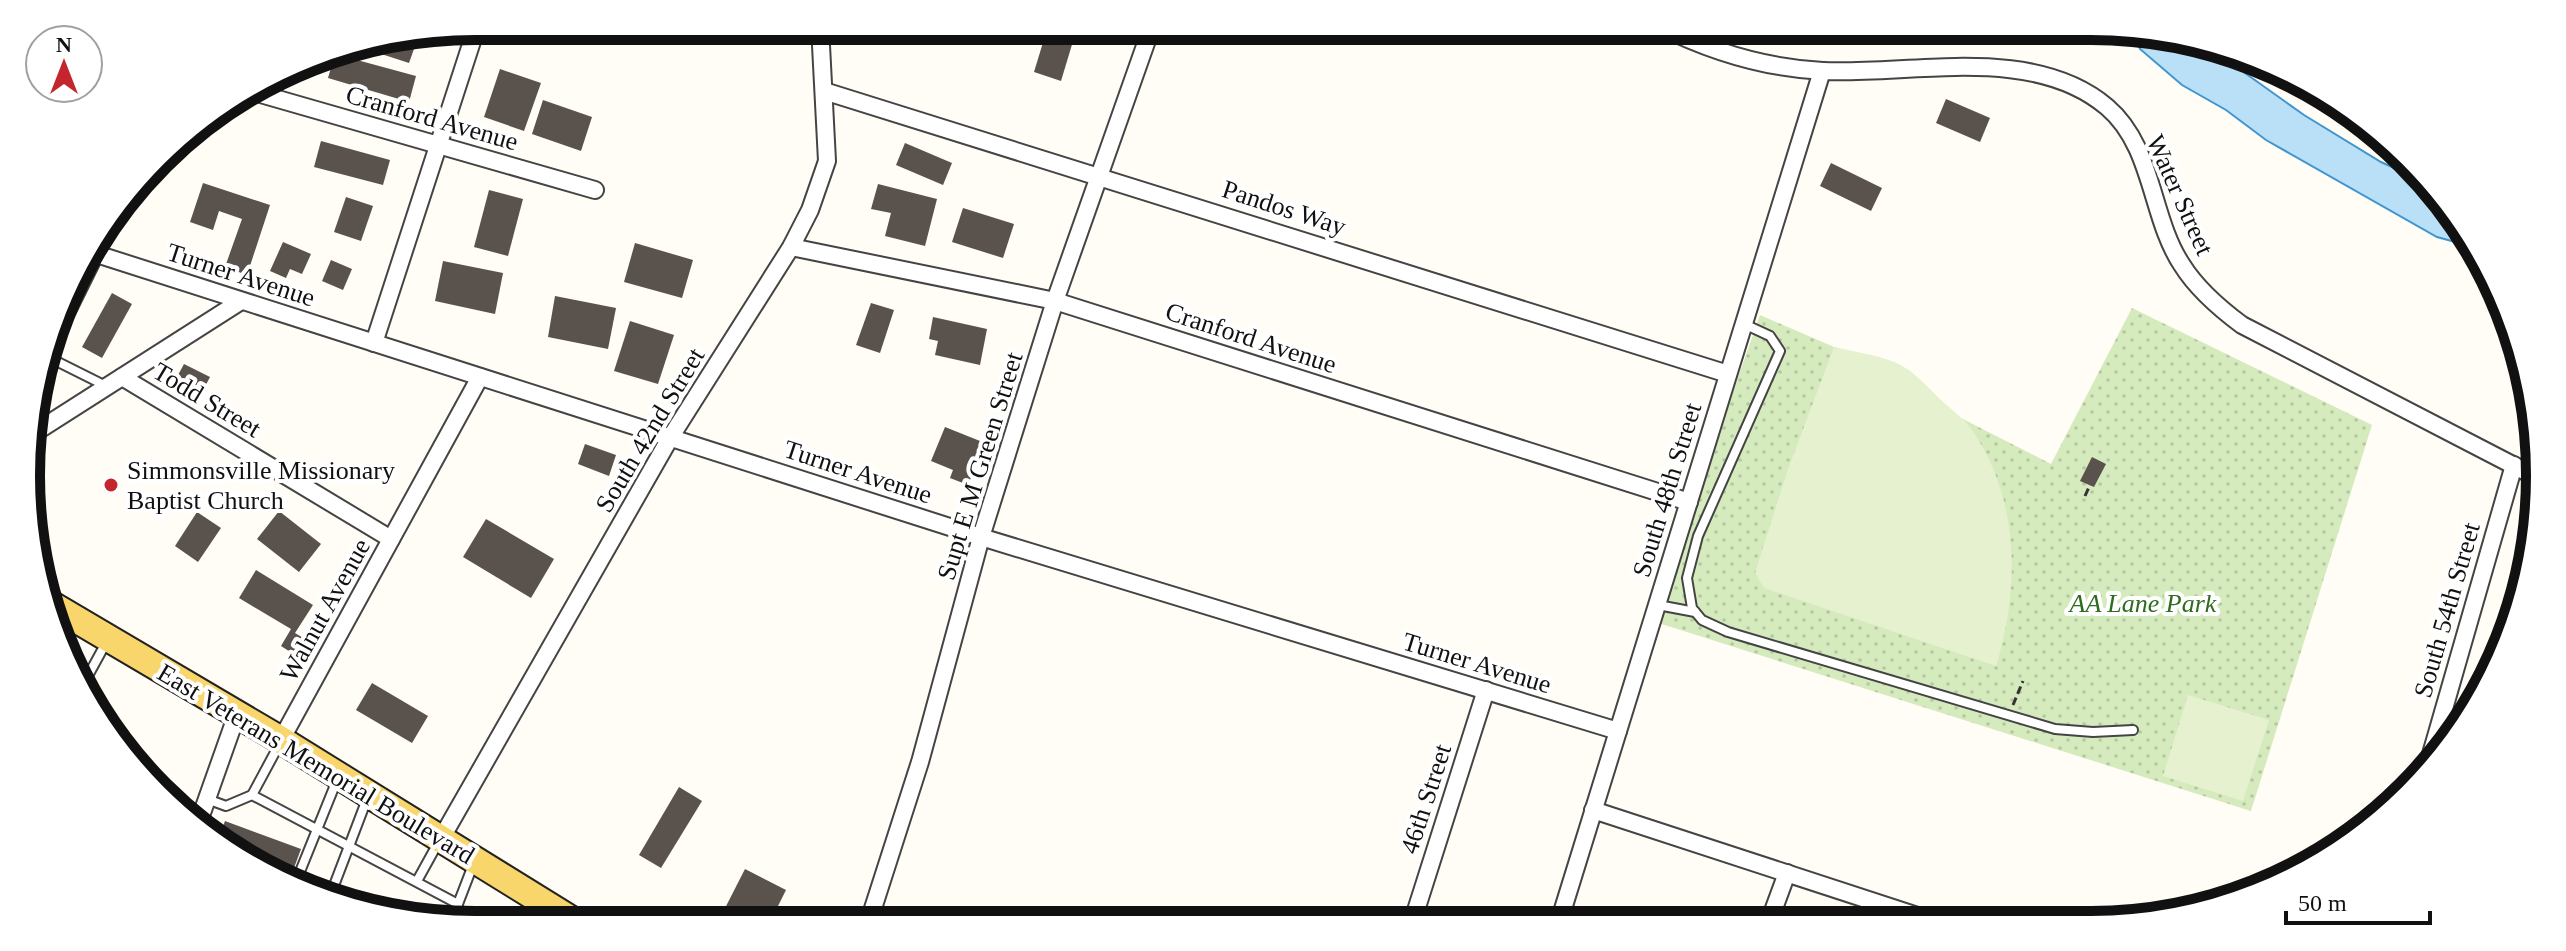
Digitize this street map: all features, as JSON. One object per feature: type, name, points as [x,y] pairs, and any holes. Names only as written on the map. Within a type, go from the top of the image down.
[{"type":"main road","name":"East Veterans Memorial Boulevard","points":[[62,611],[281,740],[557,911]]},
{"type":"street","points":[[374,343],[472,40]]},
{"type":"street","name":"South 42nd Street","points":[[441,839],[670,438],[791,247],[810,210],[827,161],[821,40]]},
{"type":"street","name":"Supt E M Green Street","points":[[872,911],[920,762],[981,537],[1055,301],[1147,40]]},
{"type":"street","name":"Water Street","points":[[1691,40],[1754,62],[1822,71],[1990,67],[2053,79],[2086,94],[2108,107],[2140,155],[2180,263],[2221,309],[2242,325],[2526,472]]},
{"type":"street","name":"South 48th Street","points":[[1562,911],[1822,71]]},
{"type":"street","name":"Pandos Way","points":[[824,91],[1728,374]]},
{"type":"street","name":"Cranford Avenue","points":[[264,95],[595,190]]},
{"type":"street","name":"Cranford Avenue","points":[[791,247],[1055,301],[1689,502]]},
{"type":"street","name":"Turner Avenue","points":[[100,255],[981,537],[1618,731]]},
{"type":"street","points":[[43,427],[241,301]]},
{"type":"street","name":"Todd Street","points":[[122,377],[391,539]]},
{"type":"street","name":"Walnut Avenue","points":[[281,740],[480,377]]},
{"type":"street","name":"South 54th Street","points":[[2434,743],[2514,465]]},
{"type":"street","name":"46th Street","points":[[1416,911],[1486,690]]},
{"type":"street","points":[[202,814],[237,714]]},
{"type":"street","points":[[1593,810],[1903,911]]},
{"type":"street","points":[[1773,911],[1787,873]]},
{"type":"lane","points":[[1743,324],[1770,336],[1780,351],[1698,536],[1687,578],[1688,599],[1702,620],[1728,632],[2055,729],[2093,732],[2133,730]]},
{"type":"lane","points":[[56,361],[107,386]]},
{"type":"lane","points":[[1657,605],[1695,612]]},
{"type":"lane","points":[[88,675],[108,638]]},
{"type":"lane","points":[[207,799],[226,806],[252,795],[281,740]]},
{"type":"lane","points":[[299,874],[339,776]]},
{"type":"lane","points":[[252,795],[350,844],[458,904]]},
{"type":"lane","points":[[333,887],[369,795]]},
{"type":"lane","points":[[417,881],[441,839]]},
{"type":"lane","points":[[456,910],[475,860]]},
{"type":"path","points":[[2085,496],[2090,485]]},
{"type":"path","points":[[2009,716],[2023,681]]},
{"type":"green space","name":"AA Lane Park","points":[[2132,308],[2372,425],[2251,811],[1652,621],[1760,315],[1834,347],[1894,362],[1910,371],[1957,416],[2051,464]]},
{"type":"green space","points":[[1834,347],[1879,357],[1907,369],[1965,422],[1988,457],[2007,515],[2011,545],[2009,606],[1996,666],[1764,588],[1755,573],[1787,472]]},
{"type":"green space","points":[[2188,695],[2269,720],[2243,801],[2163,776]]},
{"type":"water","points":[[2138,43],[2175,48],[2237,66],[2304,115],[2401,171],[2436,210],[2459,243],[2437,237],[2266,140],[2226,110],[2182,85],[2140,49]]},
{"type":"building","points":[[1044,40],[1073,40],[1061,81],[1034,72]]},
{"type":"building","points":[[416,44],[409,63],[375,52]]},
{"type":"building","points":[[351,58],[416,76],[409,102],[328,78],[332,65]]},
{"type":"building","points":[[500,69],[541,83],[524,131],[484,117]]},
{"type":"building","points":[[1946,99],[1990,118],[1980,142],[1936,123]]},
{"type":"building","points":[[543,100],[592,117],[581,151],[532,134]]},
{"type":"building","points":[[321,141],[390,160],[383,185],[314,167]]},
{"type":"building","points":[[905,143],[952,163],[943,185],[896,165]]},
{"type":"building","points":[[1831,163],[1882,188],[1871,211],[1820,186]]},
{"type":"building","points":[[203,183],[270,205],[247,275],[225,267],[242,219],[219,211],[213,230],[190,222]]},
{"type":"building","points":[[878,184],[937,199],[925,246],[885,236],[891,213],[871,209]]},
{"type":"building","points":[[489,190],[523,199],[508,256],[474,247]]},
{"type":"building","points":[[346,197],[373,206],[361,241],[334,232]]},
{"type":"building","points":[[963,208],[1014,224],[1003,258],[952,242]]},
{"type":"building","points":[[283,242],[311,254],[302,274],[290,269],[286,278],[270,271]]},
{"type":"building","points":[[635,243],[693,260],[682,298],[624,282]]},
{"type":"building","points":[[331,260],[352,269],[343,290],[322,281]]},
{"type":"building","points":[[443,261],[503,273],[495,314],[435,301]]},
{"type":"building","points":[[112,293],[132,304],[102,358],[82,347]]},
{"type":"building","points":[[555,296],[616,308],[608,349],[548,337]]},
{"type":"building","points":[[871,303],[894,310],[880,353],[856,345]]},
{"type":"building","points":[[933,317],[987,329],[980,365],[935,355],[938,341],[929,339]]},
{"type":"building","points":[[630,321],[674,335],[658,384],[614,371]]},
{"type":"building","points":[[184,364],[210,377],[198,400],[172,386]]},
{"type":"building","points":[[945,427],[985,443],[968,485],[950,478],[953,470],[931,461]]},
{"type":"building","points":[[585,444],[616,455],[609,476],[578,464]]},
{"type":"building","points":[[2092,457],[2106,464],[2094,487],[2080,481]]},
{"type":"building","points":[[279,511],[321,544],[299,572],[257,539]]},
{"type":"building","points":[[197,512],[221,528],[198,562],[175,546]]},
{"type":"building","points":[[486,519],[554,559],[531,598],[463,557]]},
{"type":"building","points":[[256,570],[313,605],[295,633],[305,639],[295,655],[281,646],[291,629],[239,598]]},
{"type":"building","points":[[372,683],[428,716],[412,743],[356,710]]},
{"type":"building","points":[[679,787],[702,801],[661,868],[639,855]]},
{"type":"building","points":[[225,821],[301,849],[293,871],[258,853],[222,829]]},
{"type":"building","points":[[745,869],[786,890],[776,911],[724,911]]},
{"type":"place","name":"Simmonsville Missionary Baptist Church","points":[[111,485]]}]
